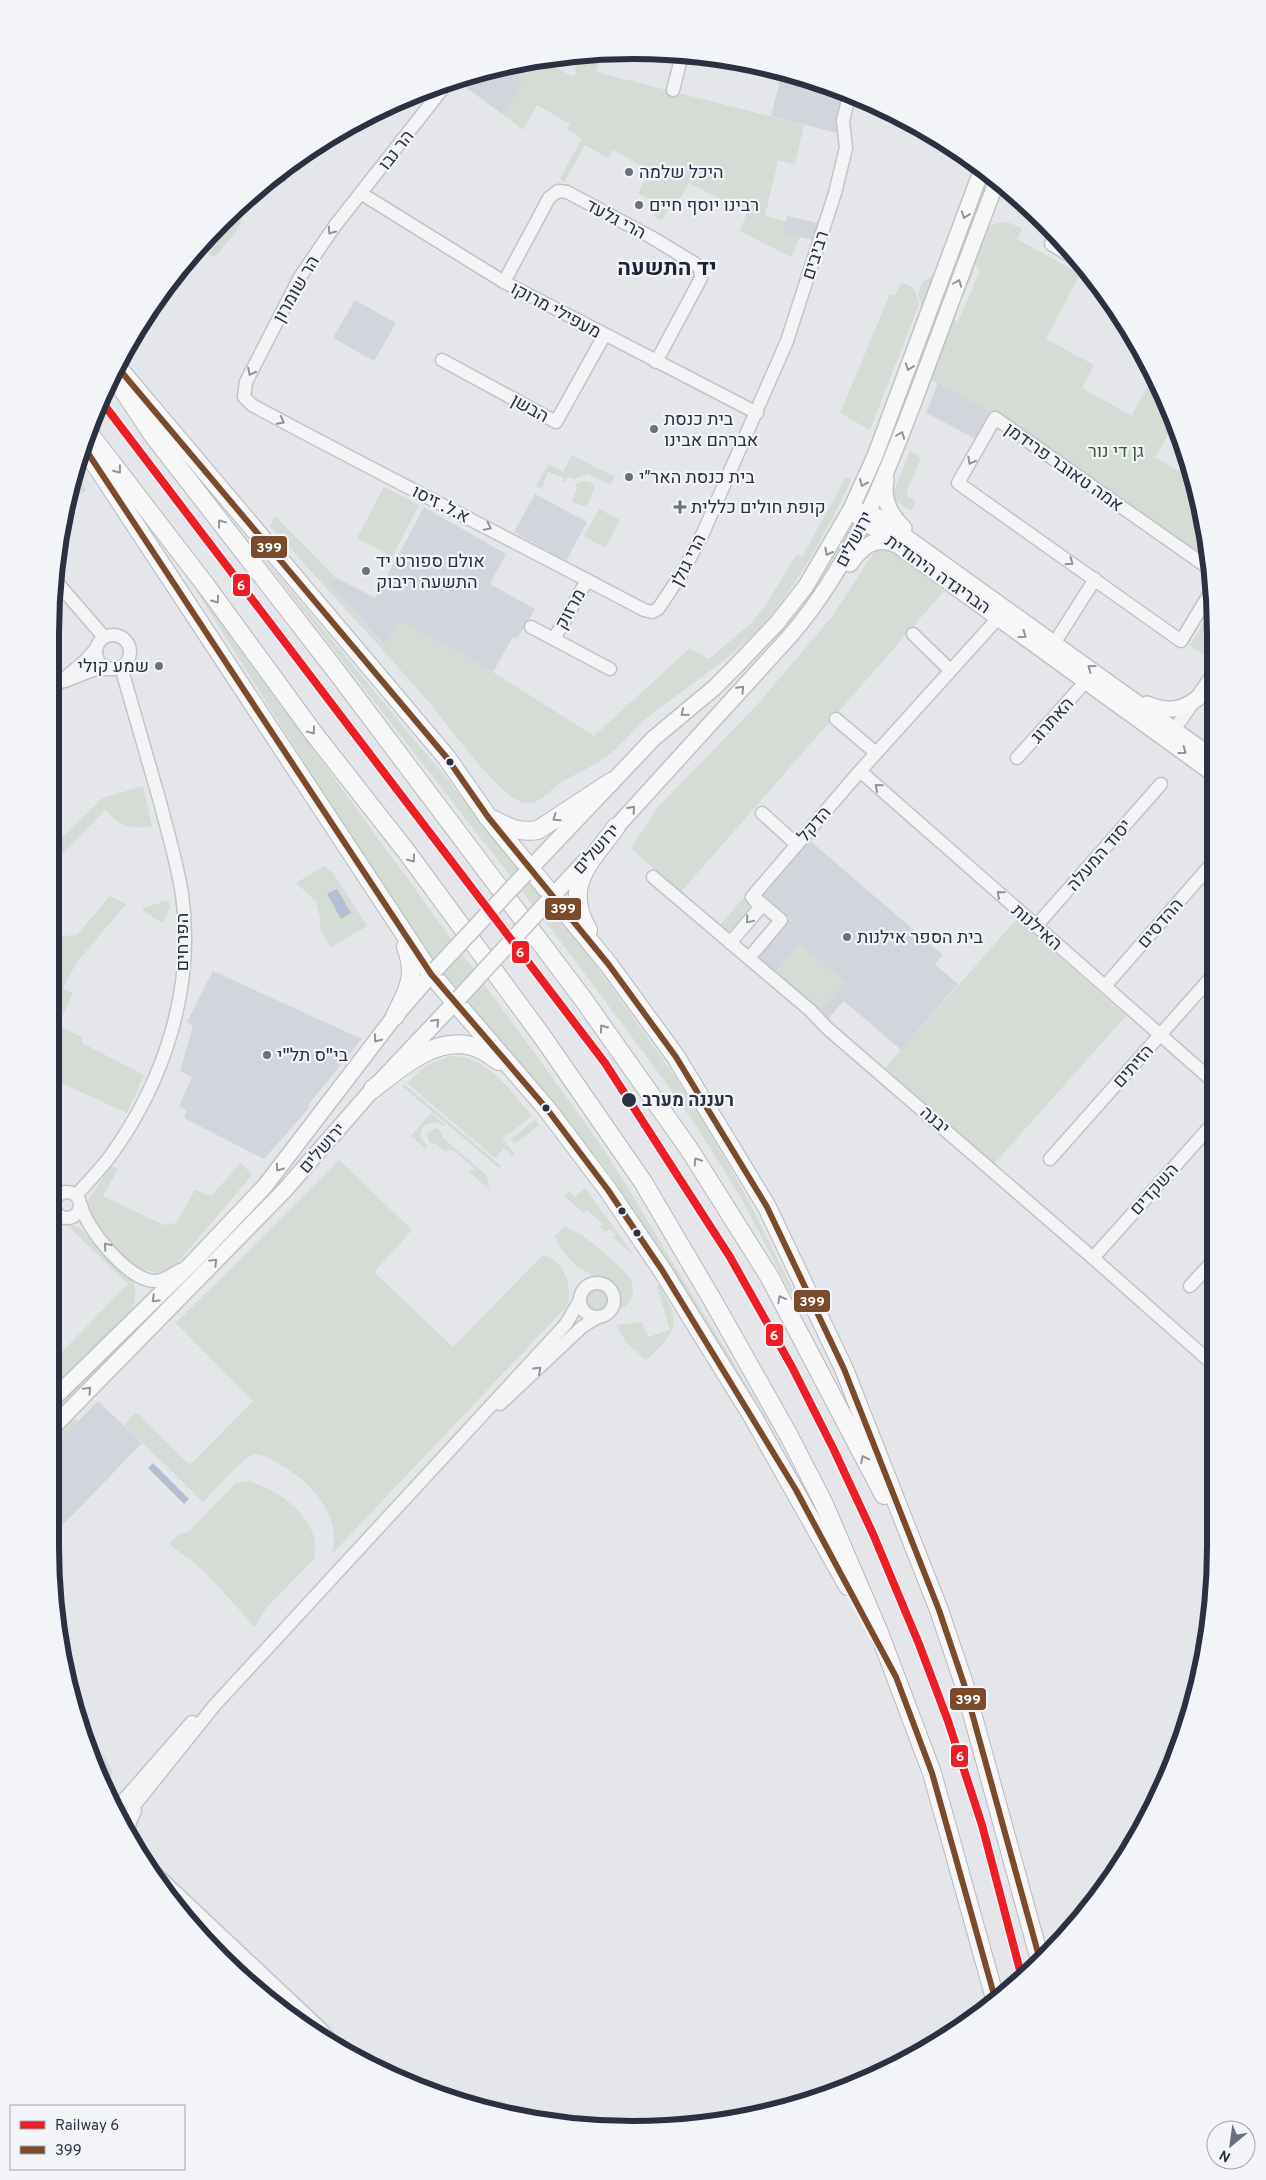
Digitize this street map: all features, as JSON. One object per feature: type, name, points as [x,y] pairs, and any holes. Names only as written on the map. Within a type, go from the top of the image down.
[{"type":"highway","points":[[122,372],[446,758],[550,899],[609,965]]},
{"type":"highway","points":[[117,382],[160,443],[336,671],[583,999],[689,1149],[769,1276],[875,1480],[914,1547]]},
{"type":"highway","points":[[93,438],[429,882],[544,1039],[643,1182],[797,1451],[823,1502],[896,1677],[932,1773],[994,1994]]},
{"type":"highway","points":[[88,453],[394,919],[433,972],[546,1109],[608,1190],[662,1270],[796,1490],[896,1677]]},
{"type":"highway","points":[[488,817],[510,829],[538,830],[612,782]]},
{"type":"highway","points":[[616,827],[579,880],[576,893],[577,905],[584,922],[609,965],[676,1058],[767,1207],[844,1369],[939,1610],[964,1684],[1038,1954]]},
{"type":"highway","points":[[394,919],[413,968],[406,994],[395,1016]]},
{"type":"highway","points":[[373,1089],[409,1062],[426,1053],[457,1044],[479,1049],[515,1071]]},
{"type":"main road","name":"ירושלים","points":[[59,1393],[191,1264],[275,1175],[395,1016],[433,972],[654,738],[714,688],[777,624],[806,586],[851,509],[878,448],[980,175]]},
{"type":"main road","name":"ירושלים","points":[[59,1421],[283,1192],[373,1089],[550,899],[811,612],[840,566],[866,517],[888,468],[995,187]]},
{"type":"main road","points":[[888,468],[885,494],[892,516],[963,577]]},
{"type":"main road","name":"הבריגדה היהודית","points":[[851,509],[963,577],[1128,694],[1207,768]]},
{"type":"main road","name":"הבריגדה היהודית","points":[[866,517],[898,545],[1086,681],[1207,754]]},
{"type":"main road","points":[[777,650],[816,611],[863,547],[878,541],[898,545]]},
{"type":"main road","points":[[1128,694],[1143,702],[1169,710],[1182,708],[1198,698]]},
{"type":"street","points":[[673,90],[680,61]]},
{"type":"street","name":"הר נבו","points":[[362,194],[441,91]]},
{"type":"street","name":"רביבים","points":[[756,413],[787,341],[835,193],[846,148],[843,121],[848,100]]},
{"type":"street","name":"הרי גלעד","points":[[504,282],[549,198],[558,191],[575,197],[650,237],[694,262],[700,268],[701,278],[656,362]]},
{"type":"street","name":"מעפילי מרוקו","points":[[362,194],[504,282],[604,336],[756,413]]},
{"type":"street","name":"הר שומרון","points":[[244,393],[246,382],[295,286],[334,227],[362,194]]},
{"type":"street","name":"הבשן","points":[[442,360],[556,422],[604,336]]},
{"type":"street","name":"א.ל. זיסו","points":[[244,393],[244,397],[252,405],[644,610]]},
{"type":"street","name":"הרי גולן","points":[[644,610],[652,612],[658,609],[674,589],[703,532],[756,413]]},
{"type":"street","name":"אמה טאובר פרידמן","points":[[1203,564],[994,418],[958,483],[1181,641],[1206,599]]},
{"type":"street","points":[[1055,642],[1095,579]]},
{"type":"street","name":"מרזוק","points":[[554,639],[586,580]]},
{"type":"street","points":[[61,588],[100,642],[98,661],[115,668]]},
{"type":"street","name":"הדקל","points":[[752,897],[860,771],[999,617]]},
{"type":"street","name":"מרזוק","points":[[531,627],[610,669]]},
{"type":"street","points":[[913,634],[950,670]]},
{"type":"street","points":[[59,682],[87,659],[100,642],[119,636],[127,642],[129,659],[115,668],[93,670],[59,684]]},
{"type":"street","name":"הפרחים","points":[[78,1200],[110,1156],[155,1080],[177,1016],[183,978],[182,896],[174,852],[115,668]]},
{"type":"street","name":"האתרוג","points":[[1017,758],[1086,681]]},
{"type":"street","points":[[1171,734],[1207,684]]},
{"type":"street","points":[[836,719],[876,753]]},
{"type":"street","name":"האילנות","points":[[860,771],[1207,1076]]},
{"type":"street","name":"יסוד המעלה","points":[[1036,926],[1161,784]]},
{"type":"street","points":[[762,813],[796,844]]},
{"type":"street","name":"ההדסים","points":[[1105,986],[1207,869]]},
{"type":"street","name":"יבנה","points":[[653,877],[811,1011],[827,1028],[1207,1359]]},
{"type":"street","points":[[730,943],[758,910],[759,906],[752,897]]},
{"type":"street","points":[[749,958],[781,920],[752,897]]},
{"type":"street","name":"הזיתים","points":[[1050,1158],[1207,982]]},
{"type":"street","name":"השקדים","points":[[1093,1258],[1207,1130]]},
{"type":"street","points":[[59,1193],[65,1191],[78,1200],[88,1222],[110,1251],[140,1277],[156,1281],[191,1264]]},
{"type":"street","points":[[59,1217],[67,1218],[74,1216],[78,1200]]},
{"type":"street","points":[[1190,1286],[1207,1268]]},
{"type":"street","points":[[126,1816],[214,1706],[566,1324],[580,1300],[582,1292],[589,1285],[600,1283],[610,1289],[613,1294],[613,1305],[606,1314],[582,1327],[450,1450]]},
{"type":"street","points":[[580,1300],[584,1310],[598,1317]]},
{"type":"street","points":[[120,1804],[148,1770],[202,1712],[214,1706]]},
{"type":"street","points":[[116,1796],[148,1770]]},
{"type":"street","points":[[130,1823],[144,1794]]},
{"type":"street","points":[[170,1887],[316,2026]]},
{"type":"shaded area","points":[[516,71],[522,87],[502,114],[462,85]]},
{"type":"shaded area","points":[[781,78],[845,99],[837,133],[771,116]]},
{"type":"shaded area","points":[[787,216],[818,223],[813,240],[783,233]]},
{"type":"shaded area","points":[[355,300],[396,323],[374,361],[333,338]]},
{"type":"shaded area","points":[[938,383],[990,411],[976,439],[926,413]]},
{"type":"shaded area","points":[[535,494],[587,522],[566,561],[514,532]]},
{"type":"shaded area","points":[[424,507],[506,554],[490,584],[535,609],[517,639],[513,637],[493,672],[452,649],[400,663],[331,585],[335,577],[375,598]]},
{"type":"shaded area","name":"בית הספר אילנות","points":[[808,839],[943,955],[935,964],[958,984],[901,1050],[844,1001],[828,1019],[756,957],[790,918],[761,893]]},
{"type":"shaded area","name":"בי\"ס תל\"י","points":[[213,971],[362,1039],[308,1105],[310,1107],[264,1159],[184,1118],[187,1110],[179,1106],[192,1077],[180,1071],[193,1026],[187,1022]]},
{"type":"shaded area","points":[[98,1401],[142,1443],[59,1529],[59,1441]]},
{"type":"green space","points":[[600,60],[596,72],[804,125],[795,164],[778,160],[765,216],[786,221],[783,233],[800,237],[791,257],[740,231],[747,212],[689,183],[678,202],[673,200],[662,220],[653,216],[659,205],[638,193],[649,170],[613,150],[608,158],[585,145],[564,183],[560,179],[582,138],[567,130],[570,124],[537,105],[523,130],[502,114],[522,87],[518,84],[520,81],[516,71],[550,65],[572,76],[576,74],[576,62]]},
{"type":"green space","points":[[249,205],[235,233],[215,257],[209,254],[207,248]]},
{"type":"green space","name":"גן די נור","points":[[1007,222],[1022,228],[1017,239],[1080,274],[1046,339],[1094,365],[1082,388],[1132,416],[1147,387],[1153,391],[1171,431],[1155,457],[1185,475],[1196,521],[1202,560],[996,415],[930,379],[970,268],[974,272],[953,318],[958,322],[980,271],[974,263],[989,226]]},
{"type":"green space","points":[[934,275],[922,305],[918,294],[923,282]]},
{"type":"green space","points":[[901,283],[914,290],[919,304],[870,430],[840,413],[890,294],[895,296]]},
{"type":"green space","points":[[910,451],[921,458],[907,490],[908,496],[916,502],[911,511],[896,501],[893,494]]},
{"type":"green space","points":[[572,455],[615,477],[610,485],[588,474],[574,479],[568,477],[566,482],[563,481],[564,478],[548,472],[542,488],[536,487],[548,464],[563,472]]},
{"type":"green space","points":[[846,477],[851,480],[815,550],[783,599],[758,629],[715,667],[646,718],[610,754],[559,784],[538,801],[528,803],[512,797],[486,773],[408,678],[270,526],[275,516],[335,577],[331,585],[384,646],[399,620],[493,672],[594,736],[690,648],[709,659],[750,624],[763,609],[797,554],[802,557]]},
{"type":"green space","points":[[79,481],[87,490],[75,499]]},
{"type":"green space","points":[[583,481],[590,482],[595,486],[588,504],[584,506],[572,502],[577,487],[575,485]]},
{"type":"green space","points":[[384,487],[419,505],[392,557],[357,538]]},
{"type":"green space","points":[[599,509],[620,520],[605,548],[584,536]]},
{"type":"green space","points":[[236,524],[561,917],[672,1072],[702,1119],[745,1194],[801,1306],[802,1314],[741,1198],[695,1124],[664,1080],[546,922]]},
{"type":"green space","points":[[877,548],[892,552],[944,591],[680,893],[631,848],[659,806],[756,706],[831,618]]},
{"type":"green space","points":[[187,576],[586,1124],[615,1167],[776,1433],[609,1173],[424,953]]},
{"type":"green space","points":[[1207,618],[1207,657],[1190,645]]},
{"type":"green space","points":[[143,786],[152,826],[137,828],[126,826],[105,810],[59,858],[59,840],[103,798]]},
{"type":"green space","points":[[324,866],[333,873],[367,926],[331,947],[320,929],[320,917],[316,901],[296,883]]},
{"type":"green space","points":[[747,894],[754,907],[730,937],[718,927]]},
{"type":"green space","points":[[110,896],[126,904],[77,962],[63,988],[73,993],[59,1023],[59,934],[62,936],[77,935]]},
{"type":"green space","points":[[165,901],[169,902],[170,909],[162,923],[141,909]]},
{"type":"green space","points":[[1017,919],[1126,1016],[994,1164],[885,1068]]},
{"type":"green space","points":[[800,943],[846,982],[821,1010],[776,971]]},
{"type":"green space","points":[[59,1026],[83,1038],[82,1043],[144,1075],[127,1113],[59,1082]]},
{"type":"green space","points":[[449,1056],[463,1057],[486,1067],[506,1085],[532,1116],[502,1139],[515,1153],[512,1156],[504,1148],[495,1158],[407,1083],[426,1066]]},
{"type":"green space","points":[[404,1084],[501,1166],[499,1168],[402,1086]]},
{"type":"green space","points":[[431,1113],[446,1126],[434,1122],[423,1126],[420,1137],[428,1147],[426,1149],[411,1136]]},
{"type":"green space","points":[[535,1119],[539,1125],[515,1144],[511,1139]]},
{"type":"green space","points":[[436,1128],[441,1131],[443,1138],[487,1176],[490,1190],[468,1171],[476,1170],[453,1150],[445,1152],[436,1144],[429,1142],[427,1133]]},
{"type":"green space","points":[[339,1160],[412,1230],[374,1272],[453,1347],[542,1256],[556,1262],[561,1268],[568,1284],[569,1292],[566,1307],[332,1554],[333,1526],[328,1513],[313,1491],[293,1472],[267,1457],[253,1455],[235,1468],[203,1502],[124,1425],[137,1413],[190,1465],[253,1401],[176,1323]]},
{"type":"green space","points":[[241,1163],[252,1175],[179,1261],[168,1269],[157,1273],[134,1267],[91,1222],[87,1208],[89,1199],[111,1166],[118,1169],[103,1196],[164,1225],[176,1223],[195,1190],[211,1196]]},
{"type":"green space","points":[[275,1182],[281,1187],[59,1409],[59,1402]]},
{"type":"green space","points":[[585,1188],[633,1254],[613,1238],[616,1235],[609,1229],[606,1232],[600,1227],[603,1224],[587,1210],[584,1213],[564,1196],[569,1191],[575,1197]]},
{"type":"green space","points":[[65,1223],[78,1227],[83,1231],[133,1282],[135,1295],[133,1306],[128,1314],[59,1381],[59,1355],[128,1284]]},
{"type":"green space","points":[[564,1227],[590,1241],[628,1277],[632,1283],[633,1292],[628,1304],[616,1310],[619,1299],[614,1286],[606,1279],[592,1275],[575,1265],[559,1246],[555,1236]]},
{"type":"green space","points":[[659,1285],[671,1308],[673,1325],[665,1342],[646,1360],[626,1342],[616,1325],[642,1322],[648,1337],[670,1330],[657,1286]]},
{"type":"green space","points":[[597,1289],[605,1292],[608,1300],[605,1308],[597,1311],[589,1308],[586,1300],[589,1292]]},
{"type":"green space","points":[[72,1416],[78,1422],[59,1441],[59,1428]]},
{"type":"green space","points":[[248,1481],[260,1485],[285,1499],[296,1509],[306,1520],[312,1532],[315,1545],[314,1559],[266,1608],[255,1627],[205,1572],[169,1544],[179,1534],[188,1532],[236,1483]]},
{"type":"green space","points":[[91,1736],[113,1771],[110,1779],[107,1778],[102,1767]]},
{"type":"green space","points":[[177,1897],[298,2013],[254,1979],[201,1926]]},
{"type":"water","points":[[337,889],[351,913],[341,919],[327,894]]},
{"type":"water","points":[[153,1463],[189,1499],[184,1504],[148,1468]]},
{"type":"rail line","name":"6","points":[[105,406],[605,1063],[730,1257],[792,1367],[834,1450],[873,1534],[919,1644],[948,1721],[982,1825],[1020,1971]]},
{"type":"transit line","name":"399","points":[[122,372],[447,758],[488,817],[609,965],[676,1057],[767,1207],[844,1369],[939,1610],[964,1684],[1038,1954]]},
{"type":"transit line","name":"399","points":[[88,453],[431,974],[547,1109],[608,1190],[662,1270],[796,1490],[896,1677],[932,1773],[994,1994]]},
{"type":"place","name":"היכל שלמה","points":[[629,172]]},
{"type":"place","name":"רבינו יוסף חיים","points":[[639,205]]},
{"type":"place","name":"בית כנסת אברהם אבינו","points":[[654,429]]},
{"type":"place","name":"בית כנסת האר״י","points":[[629,477]]},
{"type":"place","name":"קופת חולים כללית","points":[[680,507]]},
{"type":"place","name":"אולם ספורט יד התשעה ריבוק","points":[[366,571]]},
{"type":"place","name":"שמע קולי","points":[[159,666]]},
{"type":"place","name":"בית הספר אילנות","points":[[847,937]]},
{"type":"place","name":"בי\"ס תל\"י","points":[[267,1055]]},
{"type":"place","name":"רעננה מערב","points":[[629,1100]]},
{"type":"district","name":"יד התשעה","points":[[667,267]]}]
